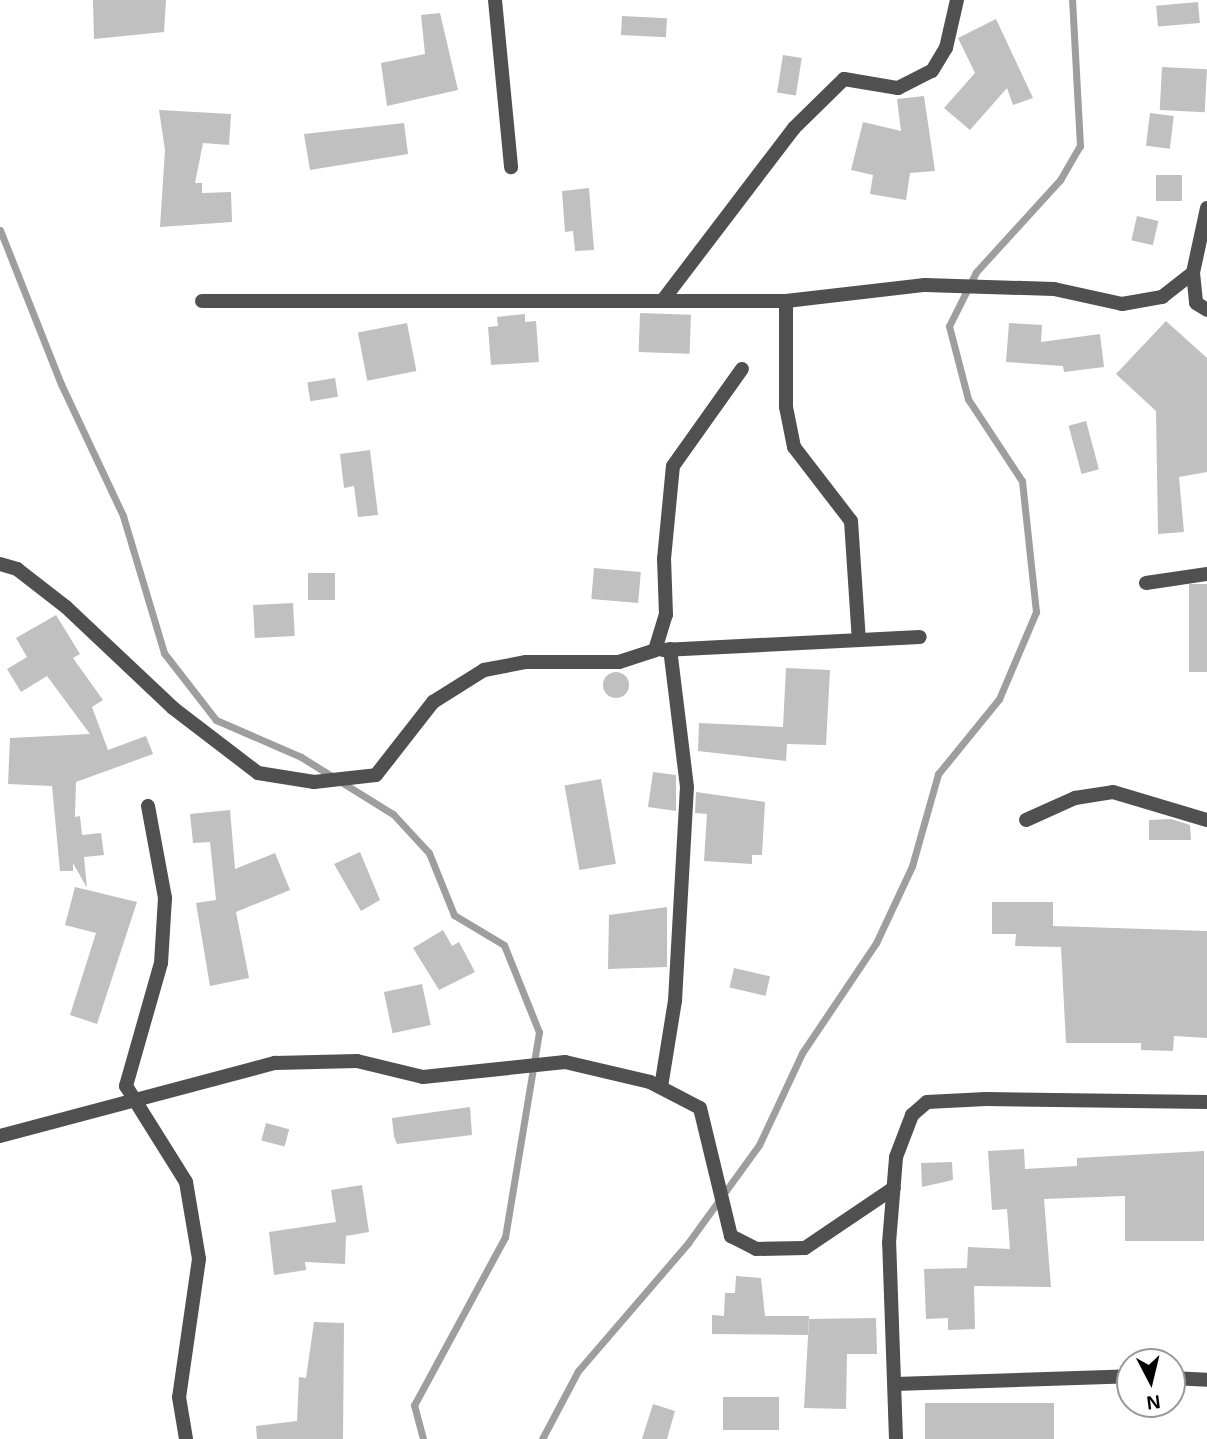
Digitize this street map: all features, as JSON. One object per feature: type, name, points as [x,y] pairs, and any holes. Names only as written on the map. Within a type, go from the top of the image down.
[{"type":"street","points":[[495,0],[511,167]]},
{"type":"street","points":[[663,300],[794,128],[844,79],[898,88],[932,71],[946,48],[957,0]]},
{"type":"street","points":[[1207,208],[1193,274],[1196,303],[1207,310]]},
{"type":"street","points":[[202,301],[786,301],[952,285],[987,285],[1054,289],[1122,304],[1162,297],[1193,274]]},
{"type":"street","points":[[786,301],[786,407],[794,447],[851,522],[859,640]]},
{"type":"street","points":[[655,650],[666,615],[664,559],[673,466],[743,369]]},
{"type":"street","points":[[0,564],[16,569],[66,607],[173,708],[258,773],[289,781],[376,775],[433,702],[484,670],[526,662],[620,662],[655,650],[920,637]]},
{"type":"street","points":[[1146,583],[1207,574]]},
{"type":"street","points":[[661,1087],[675,1000],[687,787],[670,649]]},
{"type":"street","points":[[1026,820],[1075,797],[1113,792],[1207,820]]},
{"type":"street","points":[[148,806],[165,898],[161,963],[130,1060],[126,1086],[186,1182],[199,1259],[179,1397],[186,1439]]},
{"type":"street","points":[[0,1136],[133,1099],[318,1058],[423,1077],[565,1062],[661,1087],[700,1108],[731,1236],[755,1249],[805,1248],[894,1188]]},
{"type":"street","points":[[895,1439],[895,1384],[889,1287],[894,1188],[896,1157],[912,1115],[927,1102],[1207,1102]]},
{"type":"street","points":[[895,1384],[1116,1376]]},
{"type":"street","points":[[1186,1379],[1207,1380]]},
{"type":"building","points":[[93,0],[166,0],[164,32],[94,39]]},
{"type":"building","points":[[1198,2],[1200,23],[1158,27],[1156,6]]},
{"type":"building","points":[[440,13],[458,90],[387,106],[381,63],[425,54],[421,15]]},
{"type":"building","points":[[622,16],[667,18],[666,37],[621,35]]},
{"type":"building","points":[[996,19],[1033,98],[1013,105],[1007,88],[970,130],[944,108],[975,73],[958,38]]},
{"type":"building","points":[[783,55],[802,58],[796,96],[777,93]]},
{"type":"building","points":[[1162,67],[1207,69],[1205,112],[1160,110]]},
{"type":"building","points":[[924,96],[935,171],[910,173],[906,200],[870,194],[873,175],[851,170],[863,122],[901,131],[897,99]]},
{"type":"building","points":[[159,110],[231,114],[229,145],[203,143],[195,183],[202,183],[202,193],[231,192],[232,222],[160,227],[165,150]]},
{"type":"building","points":[[1150,113],[1174,116],[1170,149],[1146,146]]},
{"type":"building","points":[[404,123],[408,154],[310,170],[304,134]]},
{"type":"building","points":[[1156,175],[1182,175],[1182,201],[1156,201]]},
{"type":"building","points":[[589,188],[594,250],[575,251],[573,231],[565,232],[562,191]]},
{"type":"building","points":[[1137,216],[1158,221],[1153,245],[1131,240]]},
{"type":"building","points":[[640,313],[691,315],[690,354],[639,352]]},
{"type":"building","points":[[525,314],[525,322],[536,321],[539,362],[491,365],[488,327],[498,326],[497,317]]},
{"type":"building","points":[[1166,321],[1207,358],[1207,472],[1179,477],[1184,532],[1158,534],[1156,411],[1116,374]]},
{"type":"building","points":[[407,323],[416,371],[367,381],[358,333]]},
{"type":"building","points":[[1009,323],[1042,325],[1041,342],[1100,334],[1104,367],[1064,372],[1063,366],[1006,362]]},
{"type":"building","points":[[335,378],[338,397],[310,401],[307,382]]},
{"type":"building","points":[[1086,421],[1099,469],[1082,474],[1069,426]]},
{"type":"building","points":[[370,450],[378,515],[358,517],[354,486],[344,488],[340,454]]},
{"type":"building","points":[[594,568],[641,572],[638,603],[591,599]]},
{"type":"building","points":[[308,573],[335,573],[335,600],[308,600]]},
{"type":"building","points":[[1189,584],[1207,584],[1207,672],[1189,672]]},
{"type":"building","points":[[293,603],[295,636],[255,638],[253,605]]},
{"type":"building","points":[[56,615],[80,654],[73,658],[103,700],[92,707],[108,750],[146,736],[153,754],[76,782],[75,817],[80,816],[82,835],[101,833],[104,855],[84,857],[87,888],[73,863],[73,871],[60,871],[52,786],[8,784],[10,738],[90,734],[47,676],[21,692],[7,669],[27,657],[16,638]]},
{"type":"building","points":[[786,668],[830,670],[826,745],[787,744],[786,761],[698,751],[699,723],[783,727]]},
{"type":"building","points":[[616,672],[626,675],[629,685],[626,695],[616,698],[606,695],[603,685],[606,675]]},
{"type":"building","points":[[653,772],[676,775],[676,811],[648,807]]},
{"type":"building","points":[[601,779],[616,864],[579,870],[565,785]]},
{"type":"building","points":[[696,792],[765,802],[762,855],[752,855],[752,864],[704,861],[707,814],[695,813]]},
{"type":"building","points":[[230,810],[235,869],[275,853],[290,890],[236,912],[249,978],[210,986],[196,903],[216,900],[210,842],[193,843],[190,814]]},
{"type":"building","points":[[1171,819],[1190,825],[1191,840],[1149,840],[1149,820]]},
{"type":"building","points":[[360,852],[380,900],[361,911],[334,864]]},
{"type":"building","points":[[75,887],[137,902],[97,1024],[70,1015],[96,933],[65,925]]},
{"type":"building","points":[[992,902],[1053,902],[1053,926],[1207,931],[1207,1038],[1174,1036],[1173,1051],[1141,1050],[1141,1043],[1066,1043],[1061,947],[1015,946],[1016,934],[992,934]]},
{"type":"building","points":[[667,907],[667,967],[608,969],[609,915]]},
{"type":"building","points":[[443,930],[452,946],[459,942],[475,972],[439,990],[413,948]]},
{"type":"building","points":[[734,968],[770,976],[766,996],[730,987]]},
{"type":"building","points":[[422,984],[431,1025],[393,1033],[384,992]]},
{"type":"building","points":[[470,1107],[472,1135],[397,1144],[392,1118]]},
{"type":"building","points":[[266,1123],[289,1129],[285,1147],[261,1140]]},
{"type":"building","points":[[1024,1149],[1025,1169],[1077,1166],[1077,1158],[1204,1151],[1204,1241],[1125,1241],[1125,1196],[1044,1199],[1051,1287],[974,1286],[975,1329],[948,1330],[948,1318],[926,1319],[924,1269],[967,1268],[968,1247],[1010,1249],[1007,1209],[992,1210],[988,1151]]},
{"type":"building","points":[[952,1162],[953,1180],[922,1187],[921,1163]]},
{"type":"building","points":[[362,1185],[369,1232],[346,1236],[345,1264],[305,1262],[306,1270],[274,1275],[269,1232],[336,1222],[331,1190]]},
{"type":"building","points":[[736,1276],[761,1278],[765,1316],[809,1316],[808,1335],[712,1334],[712,1315],[724,1316],[725,1293],[735,1293]]},
{"type":"building","points":[[876,1318],[877,1354],[847,1354],[846,1409],[804,1408],[809,1319]]},
{"type":"building","points":[[314,1322],[344,1323],[343,1439],[257,1439],[256,1426],[297,1421],[299,1377],[306,1378]]},
{"type":"building","points":[[723,1397],[779,1397],[779,1430],[723,1430]]},
{"type":"building","points":[[925,1403],[1054,1403],[1054,1439],[925,1439]]},
{"type":"building","points":[[653,1404],[675,1411],[667,1439],[642,1439]]},
{"type":"waterway","points":[[542,1439],[578,1371],[688,1243],[759,1145],[802,1053],[876,943],[912,866],[938,774],[999,699],[1036,612],[1022,481],[968,399],[949,326],[976,272],[1060,180],[1080,146],[1072,0]]},
{"type":"waterway","points":[[0,230],[61,384],[123,516],[164,653],[216,720],[301,757],[393,814],[429,853],[454,915],[504,945],[539,1032],[505,1237],[414,1405],[423,1439]]}]
